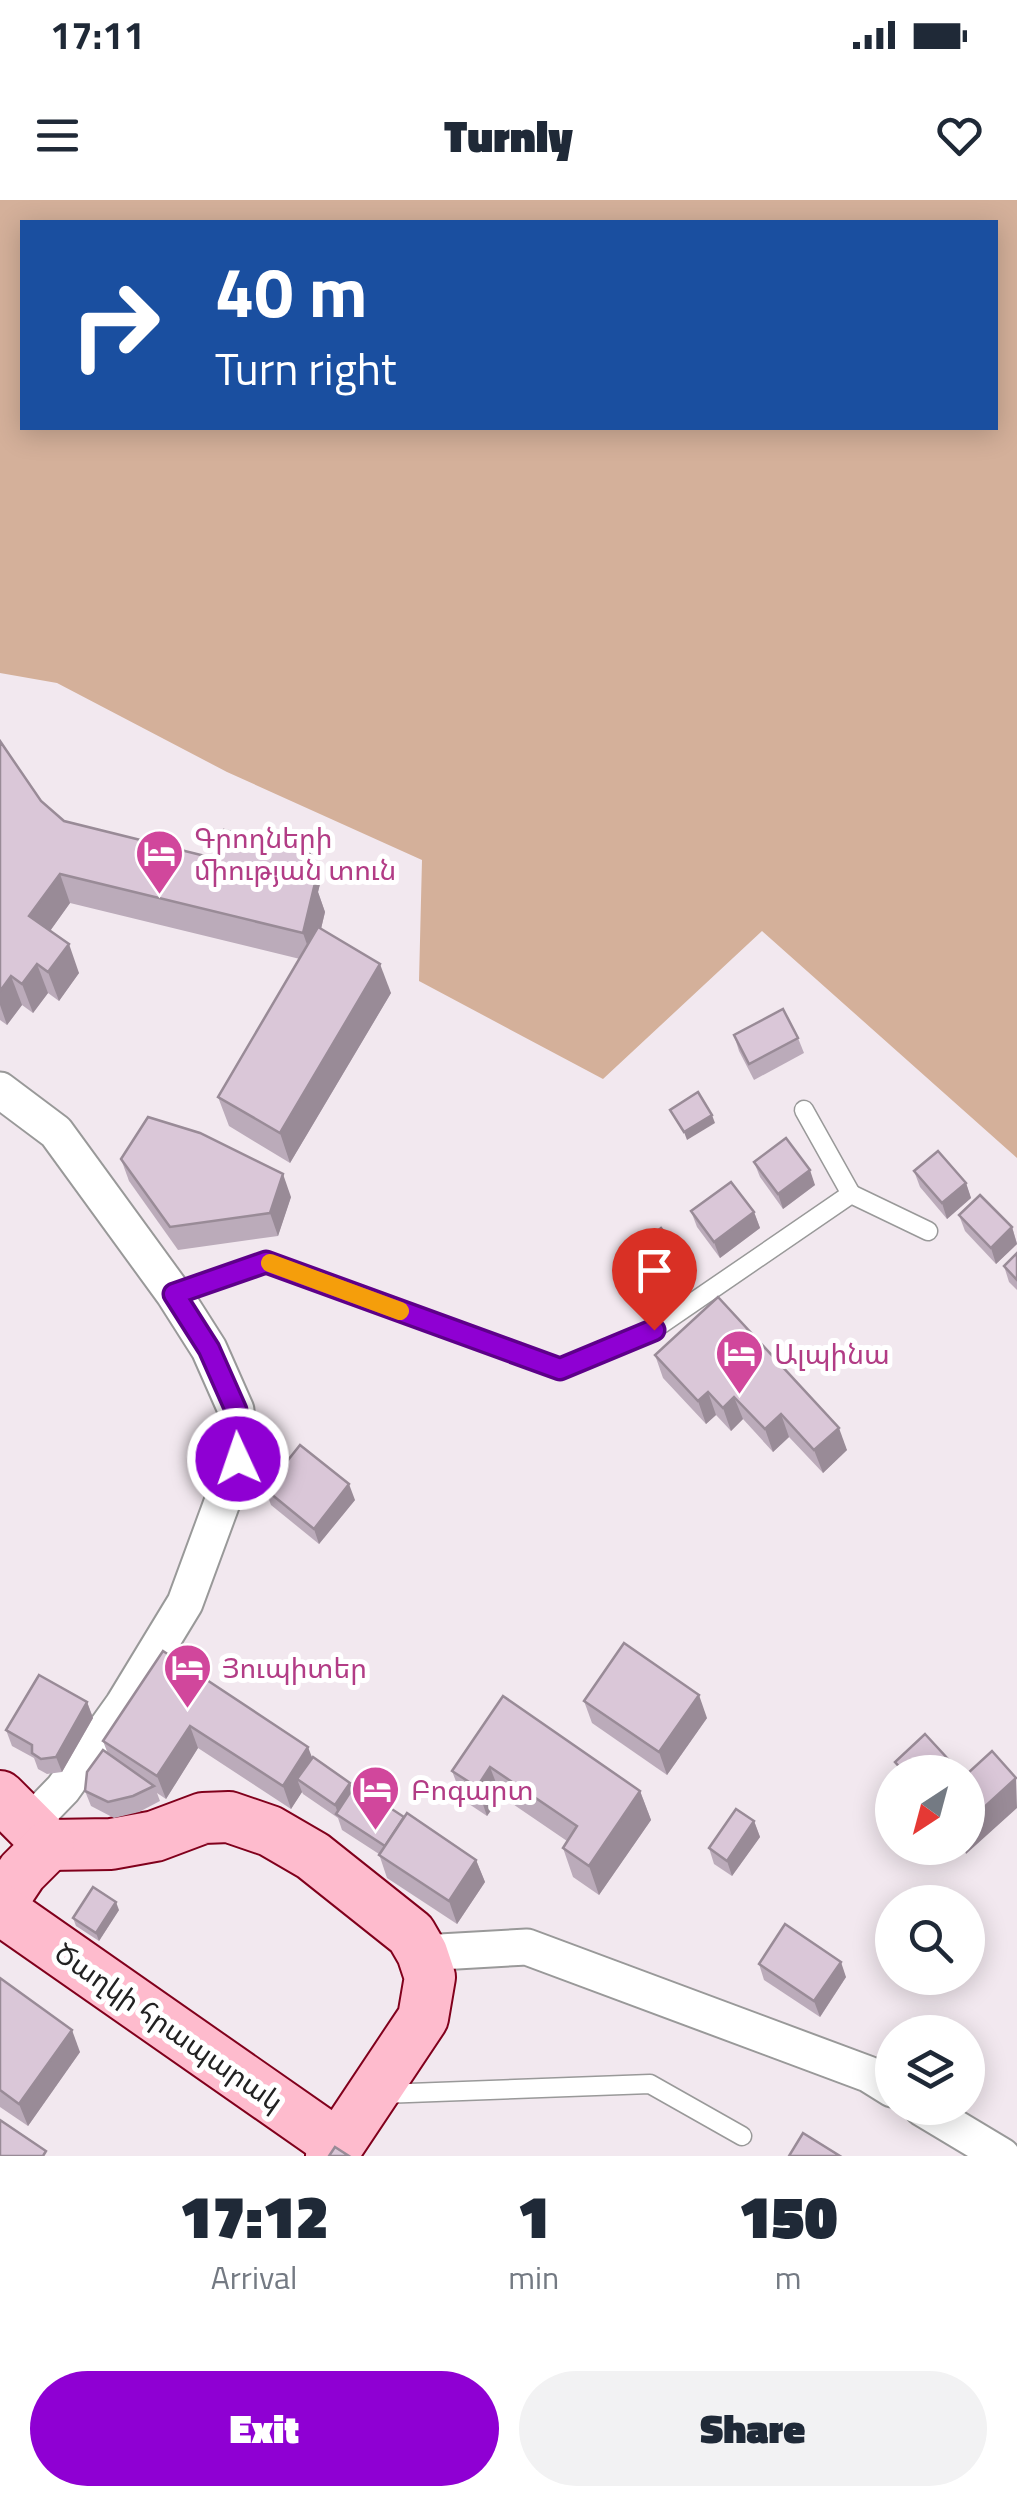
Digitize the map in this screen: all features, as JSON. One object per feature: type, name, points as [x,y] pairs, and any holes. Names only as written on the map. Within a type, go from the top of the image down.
[{"type":"main road","points":[[0,1907],[22,1872],[26,1821],[111,1844],[155,1836],[203,1818],[229,1817],[270,1831],[313,1856],[411,1934],[430,1977],[423,2018],[335,2150]]},
{"type":"main road","name":"Ծաղկի հրապարակ","points":[[0,1907],[335,2150]]},
{"type":"street","points":[[0,1090],[56,1132],[174,1294],[209,1349],[236,1410],[238,1459],[185,1603],[123,1705],[62,1789],[26,1821]]},
{"type":"street","points":[[422,1953],[527,1947],[875,2078]]},
{"type":"street","points":[[950,2125],[1002,2156]]},
{"type":"lane","points":[[804,1110],[851,1194],[928,1232]]},
{"type":"lane","points":[[174,1294],[266,1262],[560,1369],[654,1330],[851,1194]]},
{"type":"lane","points":[[372,2094],[650,2084],[742,2136]]},
{"type":"shaded area","points":[[0,200],[1017,200],[1017,1158],[762,931],[603,1079],[419,981],[422,860],[227,772],[57,683],[0,673]]},
{"type":"building","name":"Գրողների միության տուն","points":[[0,741],[41,801],[64,821],[217,859],[224,830],[310,851],[304,880],[315,883],[303,933],[60,874],[29,916],[69,944],[48,972],[37,964],[22,984],[11,976],[0,991]]},
{"type":"building","points":[[318,927],[380,964],[280,1133],[218,1097]]},
{"type":"building","points":[[783,1009],[798,1038],[749,1064],[734,1035]]},
{"type":"building","points":[[698,1092],[712,1115],[684,1132],[670,1110]]},
{"type":"building","points":[[148,1117],[200,1133],[283,1174],[270,1213],[170,1227],[121,1159]]},
{"type":"building","points":[[786,1138],[810,1170],[778,1194],[754,1162]]},
{"type":"building","points":[[938,1151],[966,1183],[942,1203],[914,1171]]},
{"type":"building","points":[[731,1182],[754,1212],[714,1242],[691,1211]]},
{"type":"building","points":[[980,1195],[1012,1227],[991,1248],[959,1215]]},
{"type":"building","points":[[661,1228],[683,1256],[644,1287],[623,1259]]},
{"type":"building","points":[[1017,1253],[1017,1280],[1004,1266]]},
{"type":"building","name":"Ալպինա","points":[[718,1297],[839,1428],[814,1450],[781,1414],[765,1429],[734,1397],[723,1408],[708,1392],[698,1401],[655,1355]]},
{"type":"building","points":[[300,1445],[349,1484],[314,1529],[265,1489]]},
{"type":"building","points":[[624,1643],[699,1695],[659,1752],[584,1701]]},
{"type":"building","name":"Յուպիտեր","points":[[163,1651],[308,1747],[283,1786],[190,1726],[157,1776],[103,1741]]},
{"type":"building","points":[[39,1675],[87,1702],[56,1757],[41,1759],[32,1753],[32,1745],[6,1730]]},
{"type":"building","points":[[503,1696],[640,1791],[589,1866],[563,1848],[577,1826],[490,1767],[477,1787],[452,1771]]},
{"type":"building","points":[[925,1734],[944,1755],[902,1755]]},
{"type":"building","points":[[103,1750],[154,1786],[108,1802],[85,1791],[87,1772]]},
{"type":"building","points":[[992,1751],[1016,1778],[985,1806],[985,1757]]},
{"type":"building","points":[[313,1757],[350,1783],[335,1805],[297,1779]]},
{"type":"building","points":[[355,1785],[404,1817],[385,1846],[336,1814]]},
{"type":"building","points":[[736,1809],[754,1821],[727,1861],[709,1848]]},
{"type":"building","points":[[407,1813],[476,1860],[449,1901],[379,1855]]},
{"type":"building","points":[[93,1887],[116,1902],[96,1933],[73,1918]]},
{"type":"building","points":[[785,1924],[841,1962],[814,2001],[759,1964]]},
{"type":"building","points":[[0,1978],[72,2030],[19,2104],[0,2090]]},
{"type":"building","points":[[0,2120],[46,2151],[43,2156],[0,2156]]},
{"type":"building","points":[[803,2133],[840,2156],[789,2156]]},
{"type":"building","points":[[335,2147],[349,2156],[329,2156]]},
{"type":"slow traffic","points":[[270,1263],[400,1311]]},
{"type":"place","name":"Գրողների միության տուն","points":[[159,896]]},
{"type":"place","name":"Ալպինա","points":[[739,1396]]},
{"type":"place","name":"Յուպիտեր","points":[[187,1710]]},
{"type":"place","name":"Բոգարտ","points":[[376,1832]]},
{"type":"route","points":[[238,1459],[236,1410],[209,1349],[174,1294],[266,1262],[560,1369],[654,1330]]}]
